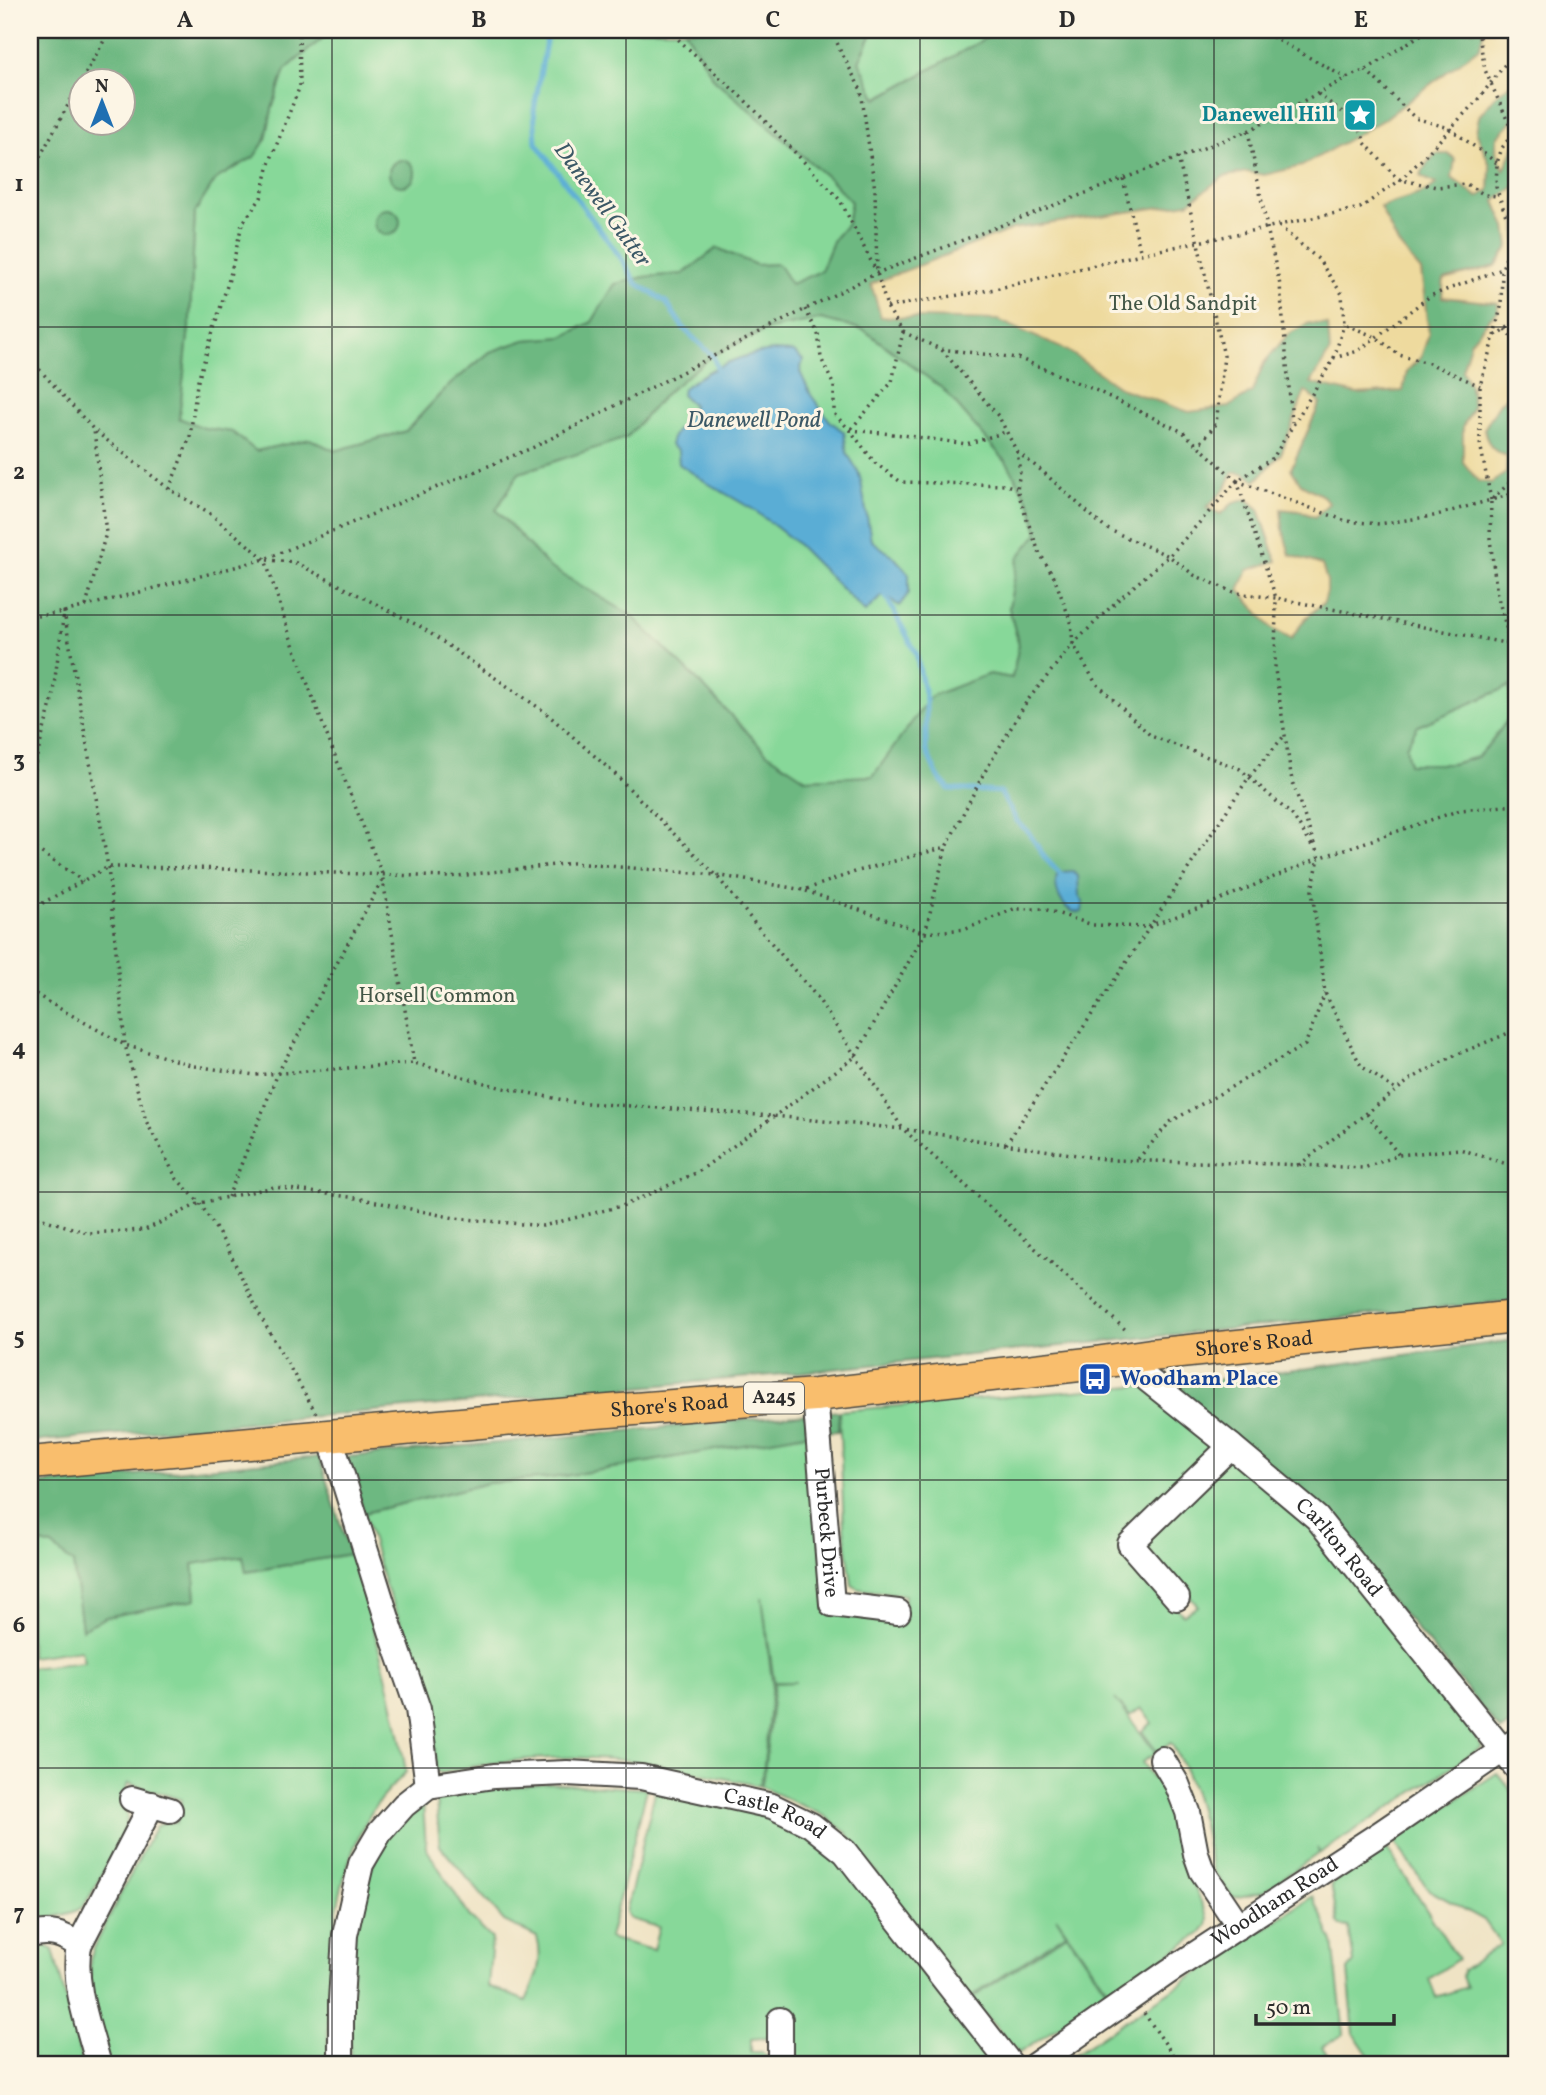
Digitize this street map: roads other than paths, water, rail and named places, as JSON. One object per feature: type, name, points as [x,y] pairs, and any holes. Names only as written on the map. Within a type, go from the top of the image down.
[{"type":"main road","name":"Shore's Road","points":[[30,1463],[558,1415],[816,1395],[1516,1317]]},
{"type":"street","name":"Carlton Road","points":[[1142,1357],[1147,1379],[1317,1518],[1512,1752]]},
{"type":"street","name":"Purbeck Drive","points":[[816,1395],[832,1604],[898,1612]]},
{"type":"street","points":[[330,1437],[387,1621],[418,1709],[428,1786],[404,1805],[380,1832],[361,1864],[345,1935],[341,2065]]},
{"type":"street","points":[[1178,1598],[1130,1544],[1231,1446]]},
{"type":"street","name":"Woodham Road","points":[[1035,2065],[1239,1926],[1512,1752]]},
{"type":"street","points":[[1163,1759],[1188,1812],[1202,1871],[1239,1926]]},
{"type":"street","name":"Castle Road","points":[[428,1786],[494,1776],[567,1773],[641,1777],[765,1804],[793,1815],[811,1825],[845,1852],[1011,2065]]},
{"type":"street","points":[[99,2065],[79,1993],[79,1945],[151,1804]]},
{"type":"street","points":[[30,1935],[51,1932],[79,1945]]},
{"type":"street","points":[[780,2020],[780,2065]]},
{"type":"water","name":"Danewell Pond","points":[[773,351],[794,352],[803,360],[800,372],[811,395],[830,421],[844,432],[847,453],[861,481],[871,540],[894,557],[909,574],[909,593],[899,606],[884,594],[865,612],[794,541],[754,510],[679,464],[678,451],[670,445],[674,434],[689,417],[693,405],[682,395],[683,388],[726,364],[749,355]]},
{"type":"water","points":[[1073,871],[1078,876],[1082,912],[1070,910],[1058,895],[1057,875]]},
{"type":"waterway","name":"Danewell Gutter","points":[[548,30],[534,110],[536,143],[623,261],[636,283],[666,302],[684,329],[713,356],[717,368]]},
{"type":"waterway","name":"Danewell Gutter","points":[[882,589],[916,653],[926,701],[926,750],[938,777],[949,789],[1000,792],[1017,821],[1059,873]]},
{"type":"place","name":"Danewell Hill","points":[[1360,115]]},
{"type":"place","name":"Woodham Place","points":[[1095,1379]]},
{"type":"park label","name":"The Old Sandpit","points":[[1183,304]]},
{"type":"park label","name":"Horsell Common","points":[[437,996]]}]
